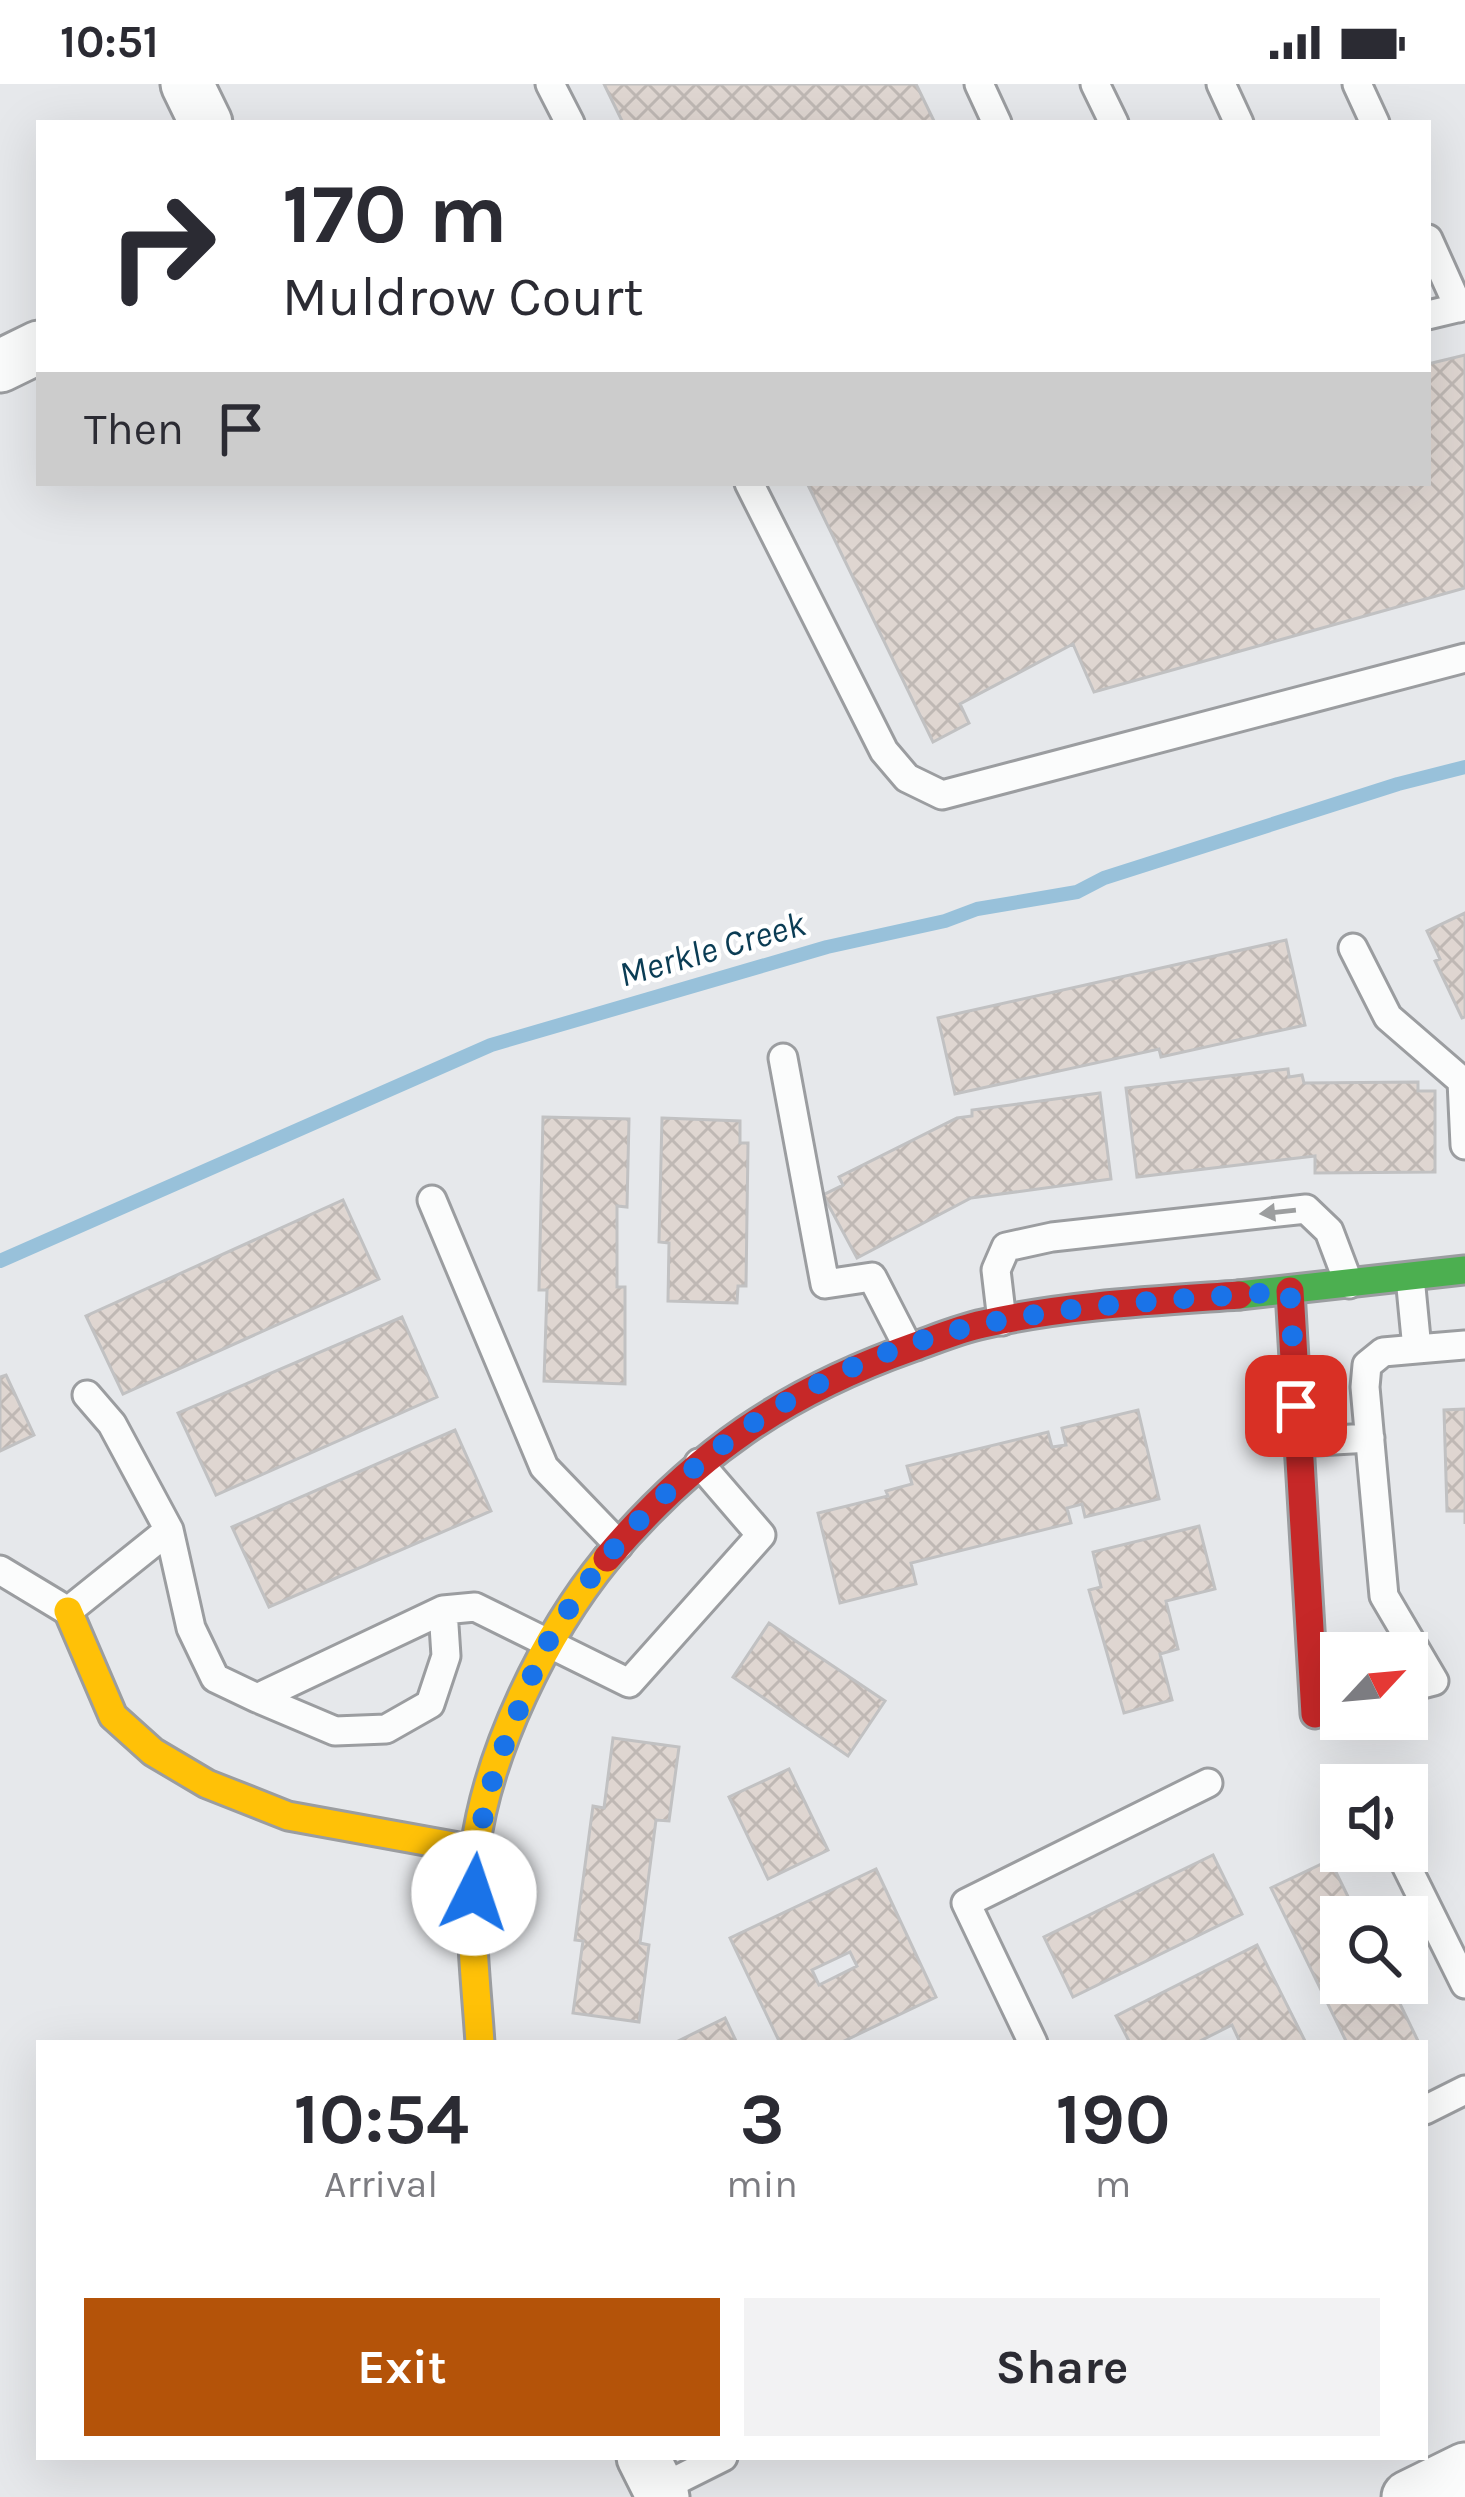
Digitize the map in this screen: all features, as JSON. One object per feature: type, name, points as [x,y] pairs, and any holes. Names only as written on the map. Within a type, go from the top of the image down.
[{"type":"street","points":[[187,84],[205,120]]},
{"type":"street","points":[[0,366],[36,348]]},
{"type":"street","points":[[480,2040],[473,1935],[475,1850],[490,1783],[547,1644],[645,1514],[739,1431],[848,1370],[908,1347],[1002,1321],[1120,1303],[1290,1291],[1465,1270]]},
{"type":"street","points":[[1290,1291],[1298,1442],[1320,1639]]},
{"type":"street","points":[[68,1611],[113,1716],[207,1784],[288,1816],[475,1850]]},
{"type":"street","points":[[1408,2497],[1465,2469]]},
{"type":"lane","points":[[550,84],[568,120]]},
{"type":"lane","points":[[979,84],[996,120]]},
{"type":"lane","points":[[1095,84],[1113,120]]},
{"type":"lane","points":[[1221,84],[1238,120]]},
{"type":"lane","points":[[1357,84],[1374,120]]},
{"type":"lane","points":[[1431,245],[1462,307],[1431,314]]},
{"type":"lane","points":[[751,486],[884,752],[907,778],[942,795],[1465,658]]},
{"type":"lane","points":[[1353,948],[1388,1017],[1462,1081],[1465,1145]]},
{"type":"lane","points":[[783,1058],[825,1284],[872,1276],[908,1347]]},
{"type":"lane","points":[[432,1200],[544,1467],[619,1545]]},
{"type":"lane","points":[[1002,1321],[996,1270],[1006,1247],[1052,1237],[1306,1209],[1329,1231],[1349,1284]]},
{"type":"lane","points":[[1410,1276],[1417,1349]]},
{"type":"lane","points":[[1405,1632],[1384,1596],[1367,1365],[1383,1352],[1465,1345]]},
{"type":"lane","points":[[87,1395],[112,1424],[170,1530],[191,1628],[215,1678],[335,1731],[386,1729],[430,1704],[446,1657],[443,1610]]},
{"type":"lane","points":[[1298,1442],[1370,1438]]},
{"type":"lane","points":[[257,1698],[443,1610],[475,1607],[629,1683],[761,1535],[699,1463]]},
{"type":"lane","points":[[0,1570],[68,1611],[170,1530]]},
{"type":"lane","points":[[1032,2040],[966,1903],[1208,1783]]},
{"type":"lane","points":[[1409,1872],[1465,1984]]},
{"type":"lane","points":[[1428,2108],[1465,2090]]},
{"type":"lane","points":[[655,2481],[714,2460]]},
{"type":"building","points":[[604,84],[916,84],[934,120],[622,120]]},
{"type":"building","points":[[1465,355],[1465,588],[1094,692],[1073,644],[960,704],[969,723],[933,742],[808,486],[1431,486],[1431,363]]},
{"type":"building","points":[[1465,913],[1462,1018],[1435,961],[1440,959],[1427,931]]},
{"type":"building","points":[[1286,940],[1305,1025],[1161,1057],[1159,1049],[955,1094],[938,1018]]},
{"type":"building","points":[[1288,1069],[1289,1077],[1302,1075],[1304,1083],[1418,1082],[1418,1091],[1435,1091],[1435,1172],[1315,1173],[1315,1156],[1137,1177],[1126,1088]]},
{"type":"building","points":[[1100,1093],[1111,1179],[971,1198],[857,1258],[823,1195],[843,1185],[839,1177],[957,1118],[972,1116],[972,1110]]},
{"type":"building","points":[[543,1117],[629,1119],[627,1207],[617,1206],[617,1287],[625,1287],[625,1384],[544,1381],[547,1290],[539,1290]]},
{"type":"building","points":[[662,1118],[740,1121],[740,1143],[748,1143],[746,1286],[738,1286],[737,1303],[668,1301],[669,1243],[659,1242]]},
{"type":"building","points":[[343,1200],[379,1279],[123,1394],[86,1316]]},
{"type":"building","points":[[402,1317],[437,1397],[216,1495],[178,1413]]},
{"type":"building","points":[[6,1375],[34,1435],[0,1451],[0,1377]]},
{"type":"building","points":[[1465,1409],[1465,1511],[1447,1511],[1444,1410]]},
{"type":"building","points":[[1138,1410],[1159,1499],[1085,1517],[1082,1504],[1067,1508],[1071,1523],[911,1563],[916,1584],[840,1603],[818,1513],[888,1496],[886,1491],[912,1484],[907,1466],[1048,1432],[1052,1447],[1066,1445],[1062,1428]]},
{"type":"building","points":[[455,1430],[491,1511],[269,1607],[232,1527]]},
{"type":"building","points":[[1199,1526],[1215,1589],[1166,1601],[1178,1649],[1160,1654],[1172,1700],[1124,1713],[1089,1590],[1101,1587],[1093,1552]]},
{"type":"building","points":[[769,1623],[885,1701],[848,1756],[733,1677]]},
{"type":"building","points":[[613,1738],[679,1747],[669,1821],[656,1820],[640,1943],[649,1945],[639,2022],[573,2013],[583,1941],[575,1940],[593,1806],[604,1808]]},
{"type":"building","points":[[789,1769],[828,1850],[768,1879],[729,1797]]},
{"type":"building","points":[[1213,1855],[1242,1914],[1073,1997],[1044,1937]]},
{"type":"building","points":[[1320,1865],[1320,1872],[1336,1872],[1348,1896],[1320,1896],[1320,1988],[1271,1888]]},
{"type":"building","points":[[876,1869],[936,1997],[846,2040],[779,2040],[730,1938]],"holes":[[[850,1952],[857,1966],[819,1985],[812,1970]]]},
{"type":"building","points":[[1257,1945],[1304,2040],[1239,2040],[1232,2025],[1202,2040],[1128,2040],[1116,2016]]},
{"type":"building","points":[[1328,2004],[1400,2004],[1418,2040],[1346,2040]]},
{"type":"building","points":[[725,2018],[736,2040],[680,2040]]},
{"type":"waterway","name":"Merkle Creek","points":[[0,1261],[491,1045],[827,947],[945,921],[977,909],[1077,892],[1104,878],[1465,767]]},
{"type":"traffic: fast","points":[[1239,1295],[1465,1270]]},
{"type":"traffic: slow","points":[[480,2040],[472,1897],[475,1849],[492,1773],[541,1658],[607,1558]]},
{"type":"traffic: slow","points":[[68,1611],[113,1716],[153,1752],[207,1784],[288,1816],[475,1850]]},
{"type":"traffic: jam","points":[[1290,1291],[1315,1714]]},
{"type":"traffic: jam","points":[[607,1558],[674,1487],[745,1430],[867,1365],[956,1331],[1046,1312],[1239,1295]]},
{"type":"route","points":[[474,1893],[475,1850],[490,1783],[547,1644],[602,1564],[645,1514],[739,1431],[796,1396],[848,1370],[980,1324],[1120,1303],[1290,1291],[1296,1406]]}]
